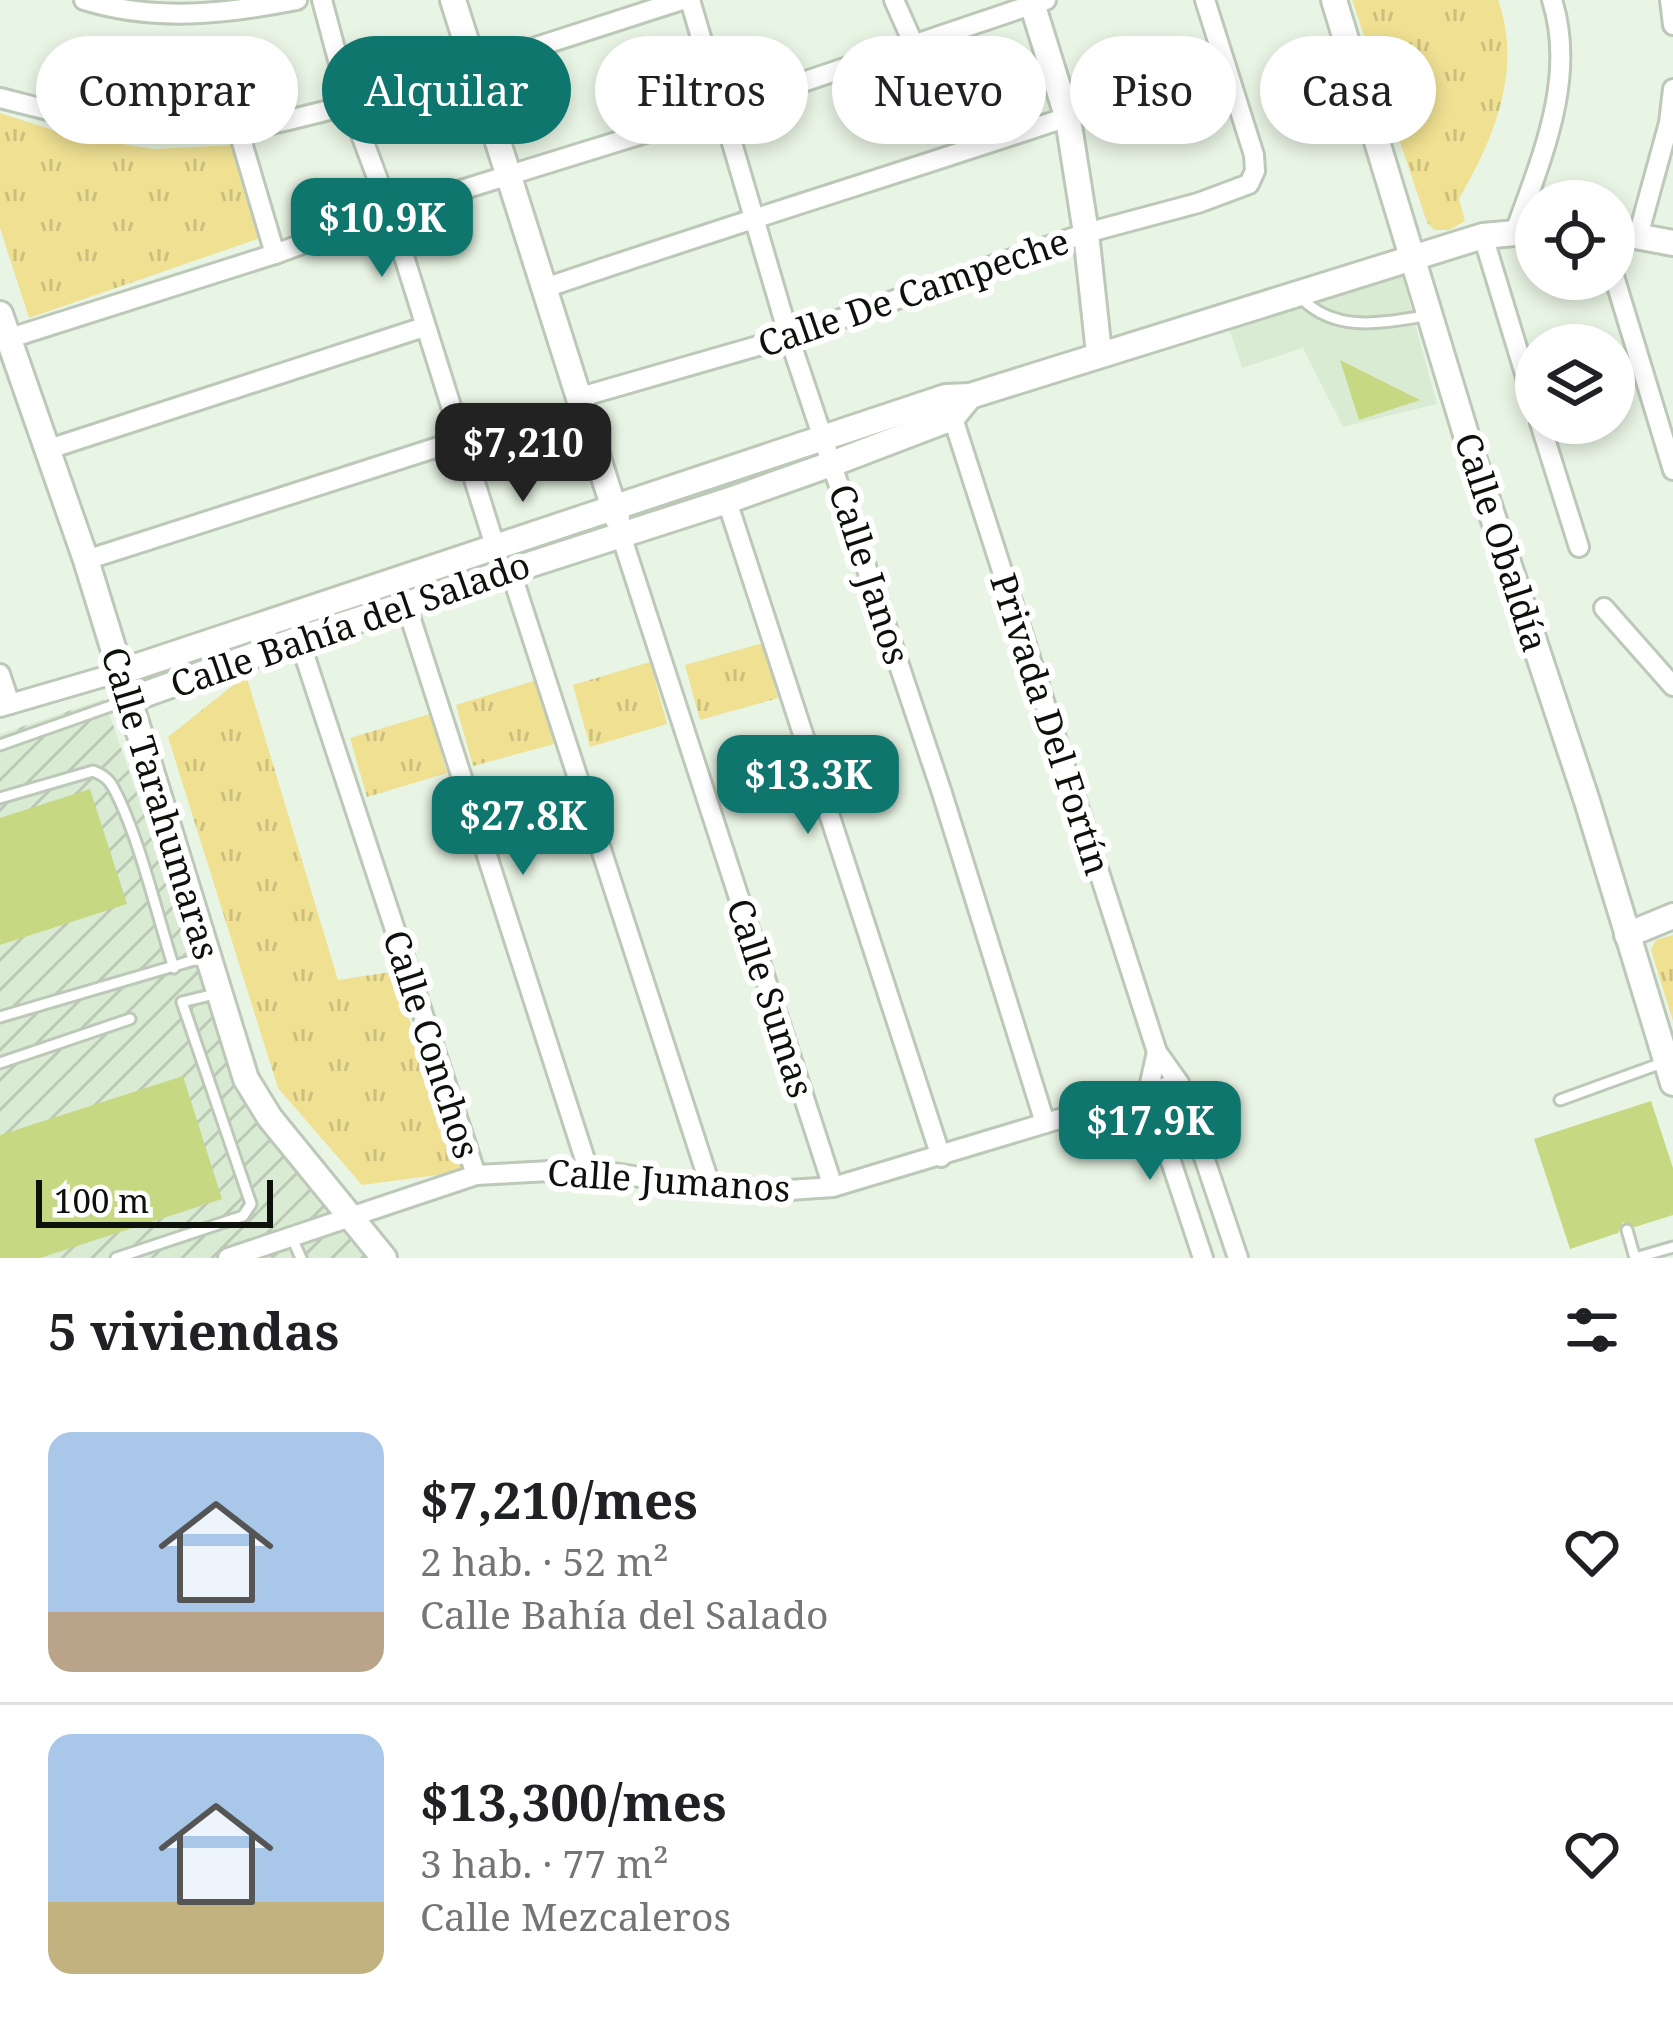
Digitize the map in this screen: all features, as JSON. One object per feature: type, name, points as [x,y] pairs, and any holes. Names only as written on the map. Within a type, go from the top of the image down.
[{"type":"street","points":[[83,0],[129,11],[194,16],[297,0]]},
{"type":"street","points":[[322,0],[332,36]]},
{"type":"street","points":[[453,0],[464,36]]},
{"type":"street","points":[[571,36],[686,0]]},
{"type":"street","name":"Calle Janos","points":[[686,0],[698,36]]},
{"type":"street","points":[[894,0],[910,36]]},
{"type":"street","points":[[1204,0],[1215,36]]},
{"type":"street","name":"Calle Obaldía","points":[[1334,0],[1671,1068]]},
{"type":"street","points":[[1539,180],[1552,129],[1559,42],[1552,0]]},
{"type":"street","points":[[1670,0],[1673,25]]},
{"type":"street","points":[[940,36],[1036,2],[1068,119],[1099,353]]},
{"type":"street","points":[[1635,211],[1669,123],[1673,89]]},
{"type":"street","points":[[0,98],[36,107]]},
{"type":"street","name":"Calle De Campeche","points":[[577,398],[789,337],[1086,233],[1249,184],[1256,164],[1236,102]]},
{"type":"street","points":[[544,288],[755,216],[1068,119]]},
{"type":"street","points":[[242,144],[275,254]]},
{"type":"street","points":[[364,144],[495,546]]},
{"type":"street","points":[[497,144],[621,535]]},
{"type":"street","points":[[2,331],[275,254],[390,212],[610,144]]},
{"type":"street","name":"Calle Janos","points":[[733,144],[789,337],[834,463],[1046,1123]]},
{"type":"street","name":"Calle Bahía del Salado","points":[[5,706],[823,439],[956,404],[1099,353],[1483,236],[1515,232]]},
{"type":"street","points":[[1483,236],[1515,341]]},
{"type":"street","points":[[1635,236],[1673,243]]},
{"type":"street","points":[[1621,300],[1673,470]]},
{"type":"street","points":[[49,448],[424,327]]},
{"type":"street","name":"Calle Tarahumaras","points":[[2,331],[49,448],[86,560],[236,1054],[258,1100],[384,1258]]},
{"type":"street","name":"Calle Bahía del Salado","points":[[129,700],[299,639],[834,463],[956,404]]},
{"type":"street","name":"Privada Del Fortín","points":[[956,404],[1157,1052],[1180,1083],[1238,1258]]},
{"type":"street","points":[[86,560],[463,439]]},
{"type":"street","points":[[1547,444],[1579,547]]},
{"type":"street","points":[[727,501],[941,1156]]},
{"type":"street","name":"Calle Sumas","points":[[621,535],[832,1187]]},
{"type":"street","points":[[511,569],[711,1188]]},
{"type":"street","points":[[406,604],[588,1168]]},
{"type":"street","points":[[1604,608],[1673,686]]},
{"type":"street","name":"Calle Conchos","points":[[299,639],[476,1175]]},
{"type":"street","points":[[0,674],[5,706]]},
{"type":"street","points":[[1627,934],[1673,916]]},
{"type":"street","points":[[1157,1052],[1148,1092],[1203,1258]]},
{"type":"street","name":"Calle Jumanos","points":[[228,1258],[476,1175],[588,1168],[711,1188],[832,1187],[1180,1083]]},
{"type":"street","points":[[1190,1215],[1220,1206]]},
{"type":"lane","points":[[1297,294],[1318,315],[1346,323],[1431,315]]},
{"type":"lane","points":[[0,745],[129,700]]},
{"type":"lane","points":[[0,798],[94,771],[103,775],[124,812],[174,968]]},
{"type":"lane","points":[[0,1017],[208,956]]},
{"type":"lane","points":[[116,1258],[250,1210],[182,1002],[219,993]]},
{"type":"lane","points":[[0,1063],[130,1019]]},
{"type":"lane","points":[[1560,1100],[1671,1068]]},
{"type":"lane","points":[[1628,1230],[1635,1258],[1673,1247]]},
{"type":"lane","points":[[291,1236],[301,1258]]},
{"type":"shaded area","points":[[1401,272],[1437,404],[1343,427],[1303,348],[1242,368],[1228,325]]},
{"type":"shaded area","points":[[104,699],[242,1095],[385,1258],[0,1258],[0,734]]},
{"type":"green space","points":[[1352,0],[1498,0],[1507,52],[1501,103],[1459,199],[1465,221],[1449,230],[1434,230],[1427,222],[1401,144],[1436,144],[1436,36],[1364,36]]},
{"type":"green space","points":[[0,113],[36,125],[36,144],[123,144],[153,149],[233,145],[263,237],[29,318],[0,228]]},
{"type":"green space","points":[[763,643],[778,698],[700,720],[685,665]]},
{"type":"green space","points":[[650,662],[667,724],[590,747],[573,685]]},
{"type":"green space","points":[[246,675],[338,980],[391,972],[467,1171],[362,1185],[278,1088],[168,737]]},
{"type":"green space","points":[[537,680],[554,744],[473,766],[456,705]]},
{"type":"green space","points":[[430,714],[447,773],[367,797],[350,738]]},
{"type":"green space","points":[[1673,935],[1673,1021],[1651,950],[1656,940]]},
{"type":"building","points":[[1340,360],[1420,400],[1359,420]]},
{"type":"building","points":[[90,789],[127,904],[0,945],[0,818]]},
{"type":"building","points":[[183,1076],[222,1199],[40,1258],[0,1258],[0,1135]]},
{"type":"building","points":[[1651,1101],[1673,1168],[1673,1215],[1635,1227],[1623,1222],[1618,1233],[1570,1249],[1534,1139]]}]
